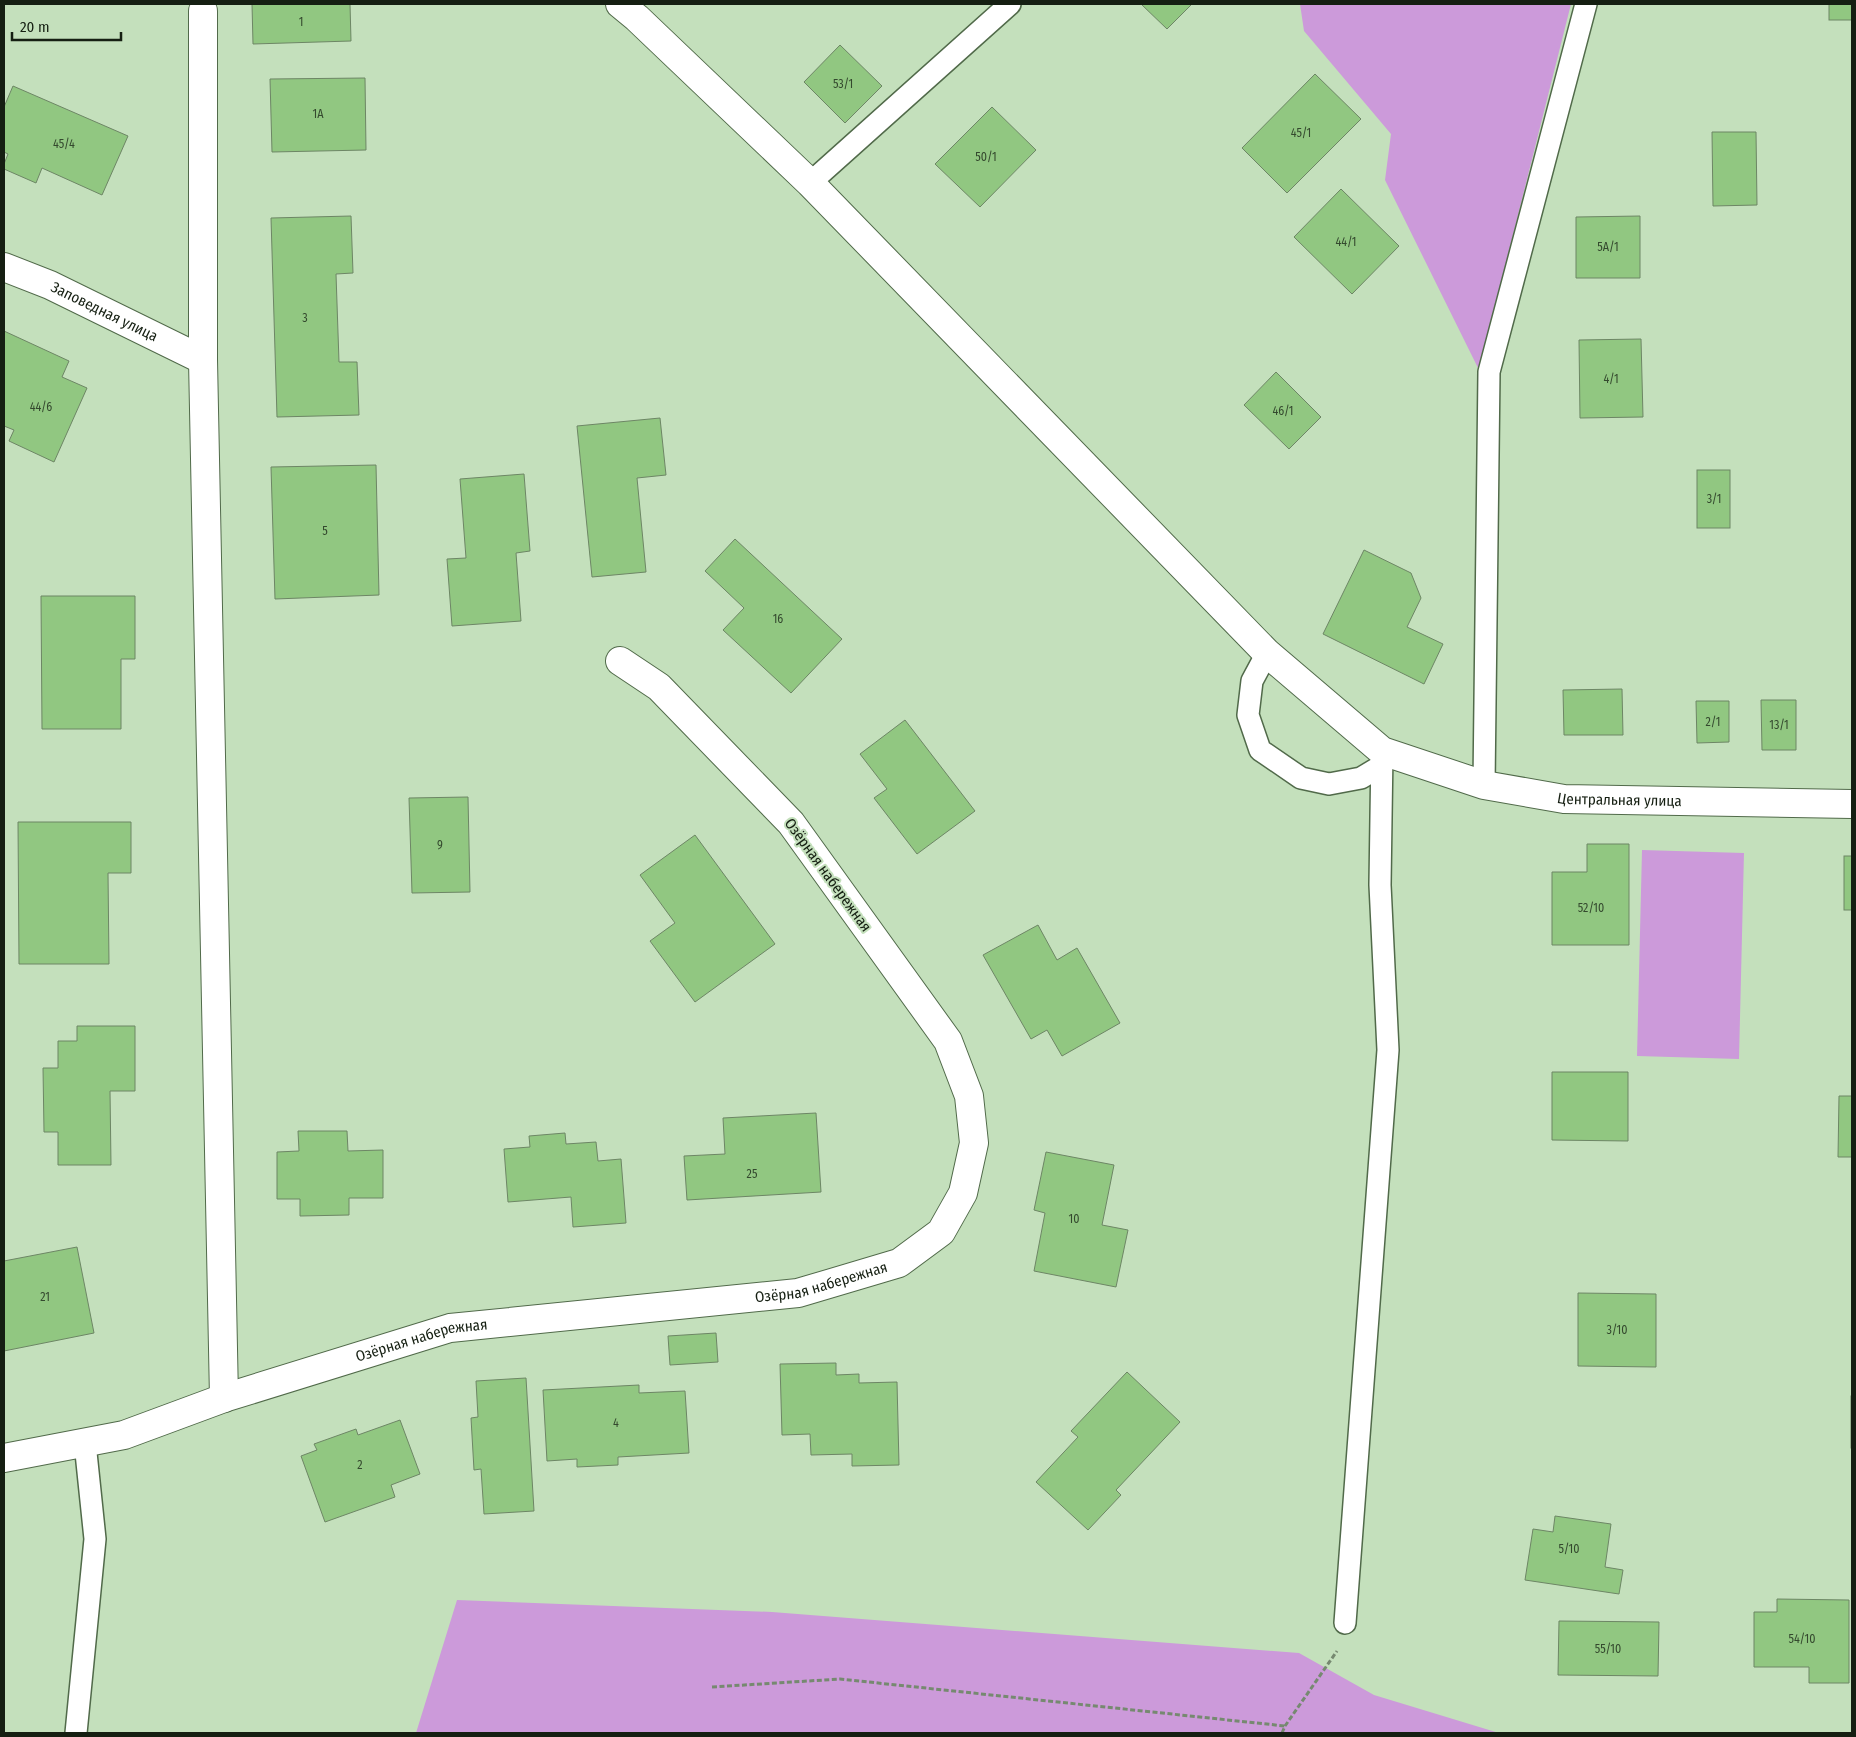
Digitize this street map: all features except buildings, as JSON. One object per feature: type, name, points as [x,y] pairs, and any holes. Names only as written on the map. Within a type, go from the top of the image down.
[{"type":"street","points":[[620,4],[810,183],[1267,653],[1386,757]]},
{"type":"street","points":[[203,11],[203,360],[224,1398]]},
{"type":"street","name":"Заповедная улица","points":[[4,267],[50,285],[203,360]]},
{"type":"street","name":"Озёрная набережная","points":[[4,1458],[124,1435],[224,1398],[450,1328],[798,1293],[899,1264],[942,1232],[963,1194],[974,1143],[969,1096],[948,1041],[791,823],[659,687],[620,661]]},
{"type":"street","name":"Центральная улица","points":[[1386,757],[1484,785],[1564,799],[1852,804]]},
{"type":"lane","points":[[810,183],[1010,4]]},
{"type":"lane","points":[[1484,785],[1489,372],[1586,4]]},
{"type":"lane","points":[[1267,653],[1252,680],[1248,715],[1260,750],[1301,778],[1329,784],[1361,778],[1386,757]]},
{"type":"lane","points":[[1345,1622],[1388,1050],[1380,885],[1386,757]]},
{"type":"lane","points":[[76,1733],[95,1539],[85,1443]]},
{"type":"path","points":[[1282,1733],[1341,1644],[1345,1622]]},
{"type":"path","points":[[712,1687],[840,1679],[1285,1726]]},
{"type":"shaded area","points":[[1300,4],[1571,4],[1479,370],[1385,180],[1391,134],[1304,31]]},
{"type":"shaded area","points":[[1642,850],[1744,853],[1739,1059],[1637,1056]]},
{"type":"shaded area","points":[[457,1600],[772,1612],[1299,1653],[1374,1695],[1499,1733],[416,1733]]}]
